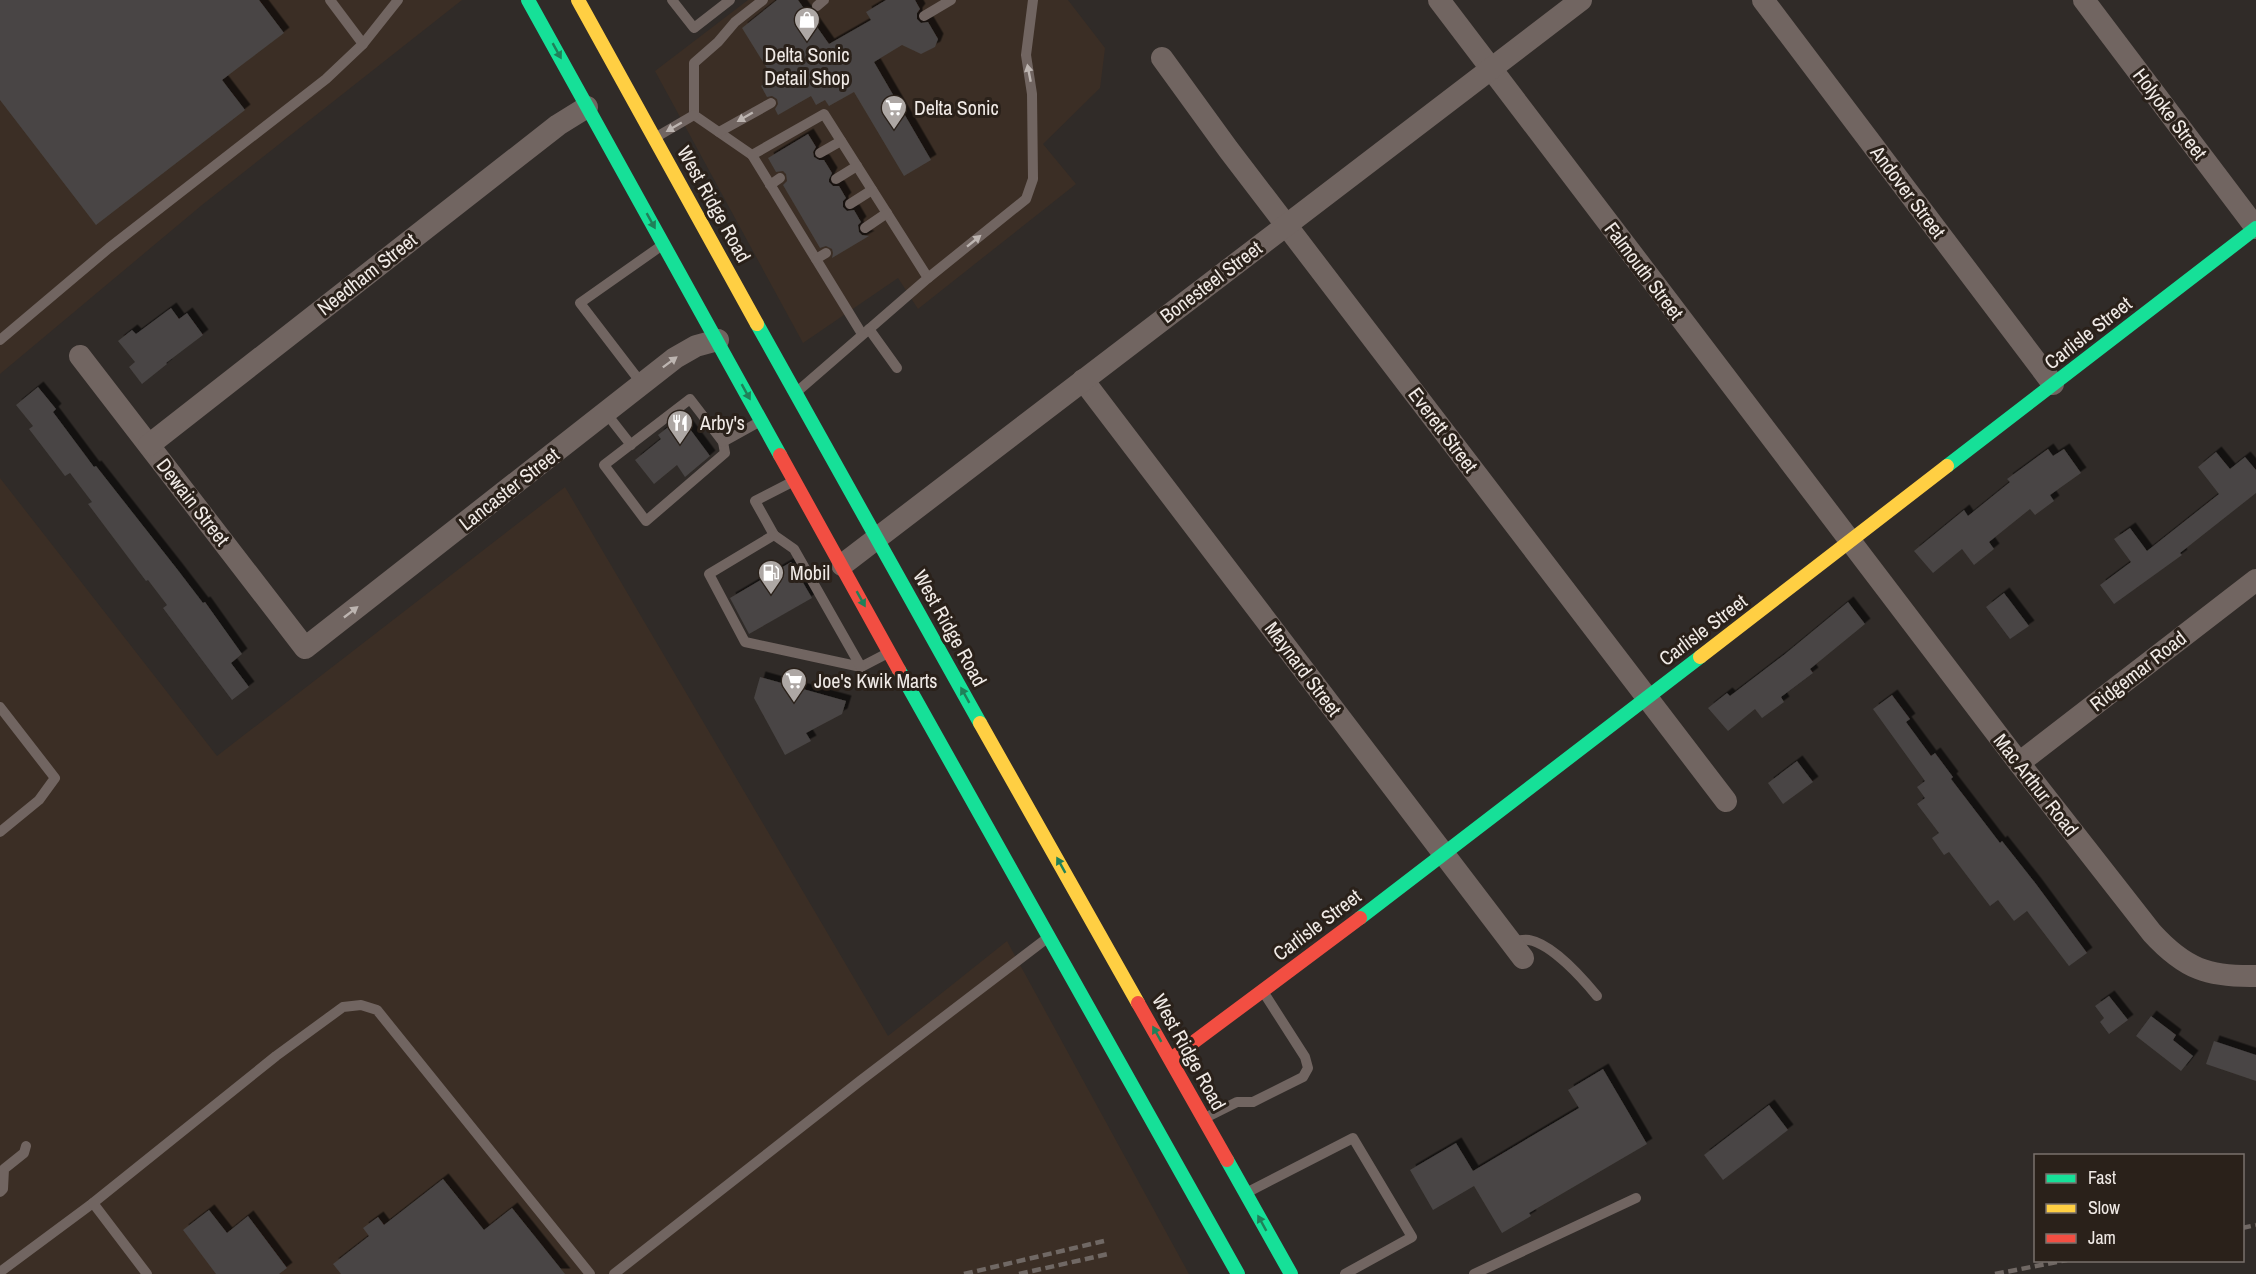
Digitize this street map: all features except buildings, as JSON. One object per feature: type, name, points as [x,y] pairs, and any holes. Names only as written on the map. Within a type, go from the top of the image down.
[{"type":"main road","points":[[528,0],[1048,937],[1238,1274]]},
{"type":"main road","name":"West Ridge Road","points":[[578,0],[876,538],[1291,1274]]},
{"type":"main road","name":"Carlisle Street","points":[[1171,1059],[1444,855],[2256,228]]},
{"type":"street","name":"Falmouth Street","points":[[1438,0],[1850,541]]},
{"type":"street","name":"Bonesteel Street","points":[[842,565],[1581,0]]},
{"type":"street","name":"Andover Street","points":[[1763,0],[2053,384]]},
{"type":"street","name":"Holyoke Street","points":[[2084,0],[2256,228]]},
{"type":"street","name":"Everett Street","points":[[1162,58],[1216,133],[1726,801]]},
{"type":"street","name":"Needham Street","points":[[149,445],[558,125],[587,107]]},
{"type":"street","name":"Lancaster Street","points":[[306,648],[684,352],[718,340]]},
{"type":"street","name":"Dewain Street","points":[[80,356],[306,648]]},
{"type":"street","name":"Maynard Street","points":[[1083,380],[1516,950]]},
{"type":"street","name":"Mac Arthur Road","points":[[1850,541],[2019,763],[2169,952],[2188,965],[2210,973],[2232,977],[2256,976]]},
{"type":"street","name":"Ridgemar Road","points":[[2019,763],[2256,580]]},
{"type":"lane","points":[[330,0],[363,44]]},
{"type":"lane","points":[[0,340],[101,254],[326,79],[363,44],[398,0]]},
{"type":"lane","points":[[672,0],[693,28],[730,0]]},
{"type":"lane","points":[[694,115],[694,63],[718,42],[735,22],[763,0]]},
{"type":"lane","points":[[924,16],[951,0]]},
{"type":"lane","points":[[796,392],[928,278],[1026,199],[1033,179],[1032,94],[1026,56],[1033,0]]},
{"type":"lane","points":[[719,132],[771,103]]},
{"type":"lane","points":[[752,155],[824,114],[928,278]]},
{"type":"lane","points":[[654,138],[694,115]]},
{"type":"lane","points":[[694,115],[752,155],[770,185],[791,208],[806,233],[816,259],[866,331],[897,368]]},
{"type":"lane","points":[[820,153],[841,141]]},
{"type":"lane","points":[[836,179],[857,166]]},
{"type":"lane","points":[[770,185],[780,178]]},
{"type":"lane","points":[[850,204],[872,190]]},
{"type":"lane","points":[[865,228],[887,213]]},
{"type":"lane","points":[[642,384],[580,303],[664,244]]},
{"type":"lane","points":[[816,259],[826,253]]},
{"type":"lane","points":[[690,399],[723,442],[725,453],[646,521],[604,465],[690,399]]},
{"type":"lane","points":[[606,412],[631,445]]},
{"type":"lane","points":[[723,442],[762,420]]},
{"type":"lane","points":[[795,481],[755,501],[774,535],[794,549],[861,667]]},
{"type":"lane","points":[[774,535],[708,574],[745,642],[861,667],[890,652]]},
{"type":"lane","points":[[0,707],[54,778],[39,800],[0,832]]},
{"type":"lane","points":[[614,1274],[1048,937]]},
{"type":"lane","points":[[1516,950],[1530,940],[1546,949],[1574,969],[1597,996]]},
{"type":"lane","points":[[1204,1119],[1237,1102],[1253,1102],[1303,1077],[1308,1068],[1305,1056],[1262,991]]},
{"type":"lane","points":[[0,1272],[93,1203],[276,1056],[343,1007],[361,1005],[377,1010],[590,1274]]},
{"type":"lane","points":[[1245,1193],[1353,1138],[1412,1237],[1345,1274]]},
{"type":"lane","points":[[0,1192],[3,1189],[4,1169],[24,1153],[26,1146]]},
{"type":"lane","points":[[1474,1274],[1636,1198]]},
{"type":"lane","points":[[93,1203],[147,1274]]},
{"type":"shaded area","points":[[0,0],[462,0],[202,205],[0,374]]},
{"type":"shaded area","name":"Delta Sonic","points":[[748,0],[1068,0],[1105,48],[1100,88],[1043,144],[1076,184],[918,309],[898,278],[803,343],[655,71]]},
{"type":"shaded area","points":[[0,478],[217,756],[565,487],[888,1036],[1007,941],[1189,1274],[0,1274]]},
{"type":"railway","points":[[2244,1228],[2256,1225]]},
{"type":"railway","points":[[964,1274],[1104,1241]]},
{"type":"railway","points":[[1019,1274],[1108,1254]]},
{"type":"railway","points":[[1995,1274],[2057,1262]]},
{"type":"traffic: fast","points":[[528,0],[780,455]]},
{"type":"traffic: fast","points":[[1947,466],[2256,228]]},
{"type":"traffic: fast","points":[[757,324],[980,723]]},
{"type":"traffic: fast","points":[[1360,918],[1700,657]]},
{"type":"traffic: fast","points":[[899,670],[1238,1274]]},
{"type":"traffic: fast","points":[[1227,1160],[1291,1274]]},
{"type":"traffic: slow","points":[[578,0],[757,324]]},
{"type":"traffic: slow","points":[[1700,657],[1947,466]]},
{"type":"traffic: slow","points":[[980,723],[1138,1003]]},
{"type":"traffic: jam","points":[[780,455],[899,670]]},
{"type":"traffic: jam","points":[[1171,1059],[1360,918]]},
{"type":"traffic: jam","points":[[1138,1003],[1227,1160]]},
{"type":"place","name":"Delta Sonic Detail Shop","points":[[807,43]]},
{"type":"place","name":"Delta Sonic","points":[[894,131]]},
{"type":"place","name":"Arby's","points":[[680,446]]},
{"type":"place","name":"Mobil","points":[[771,596]]},
{"type":"place","name":"Joe's Kwik Marts","points":[[794,704]]}]
